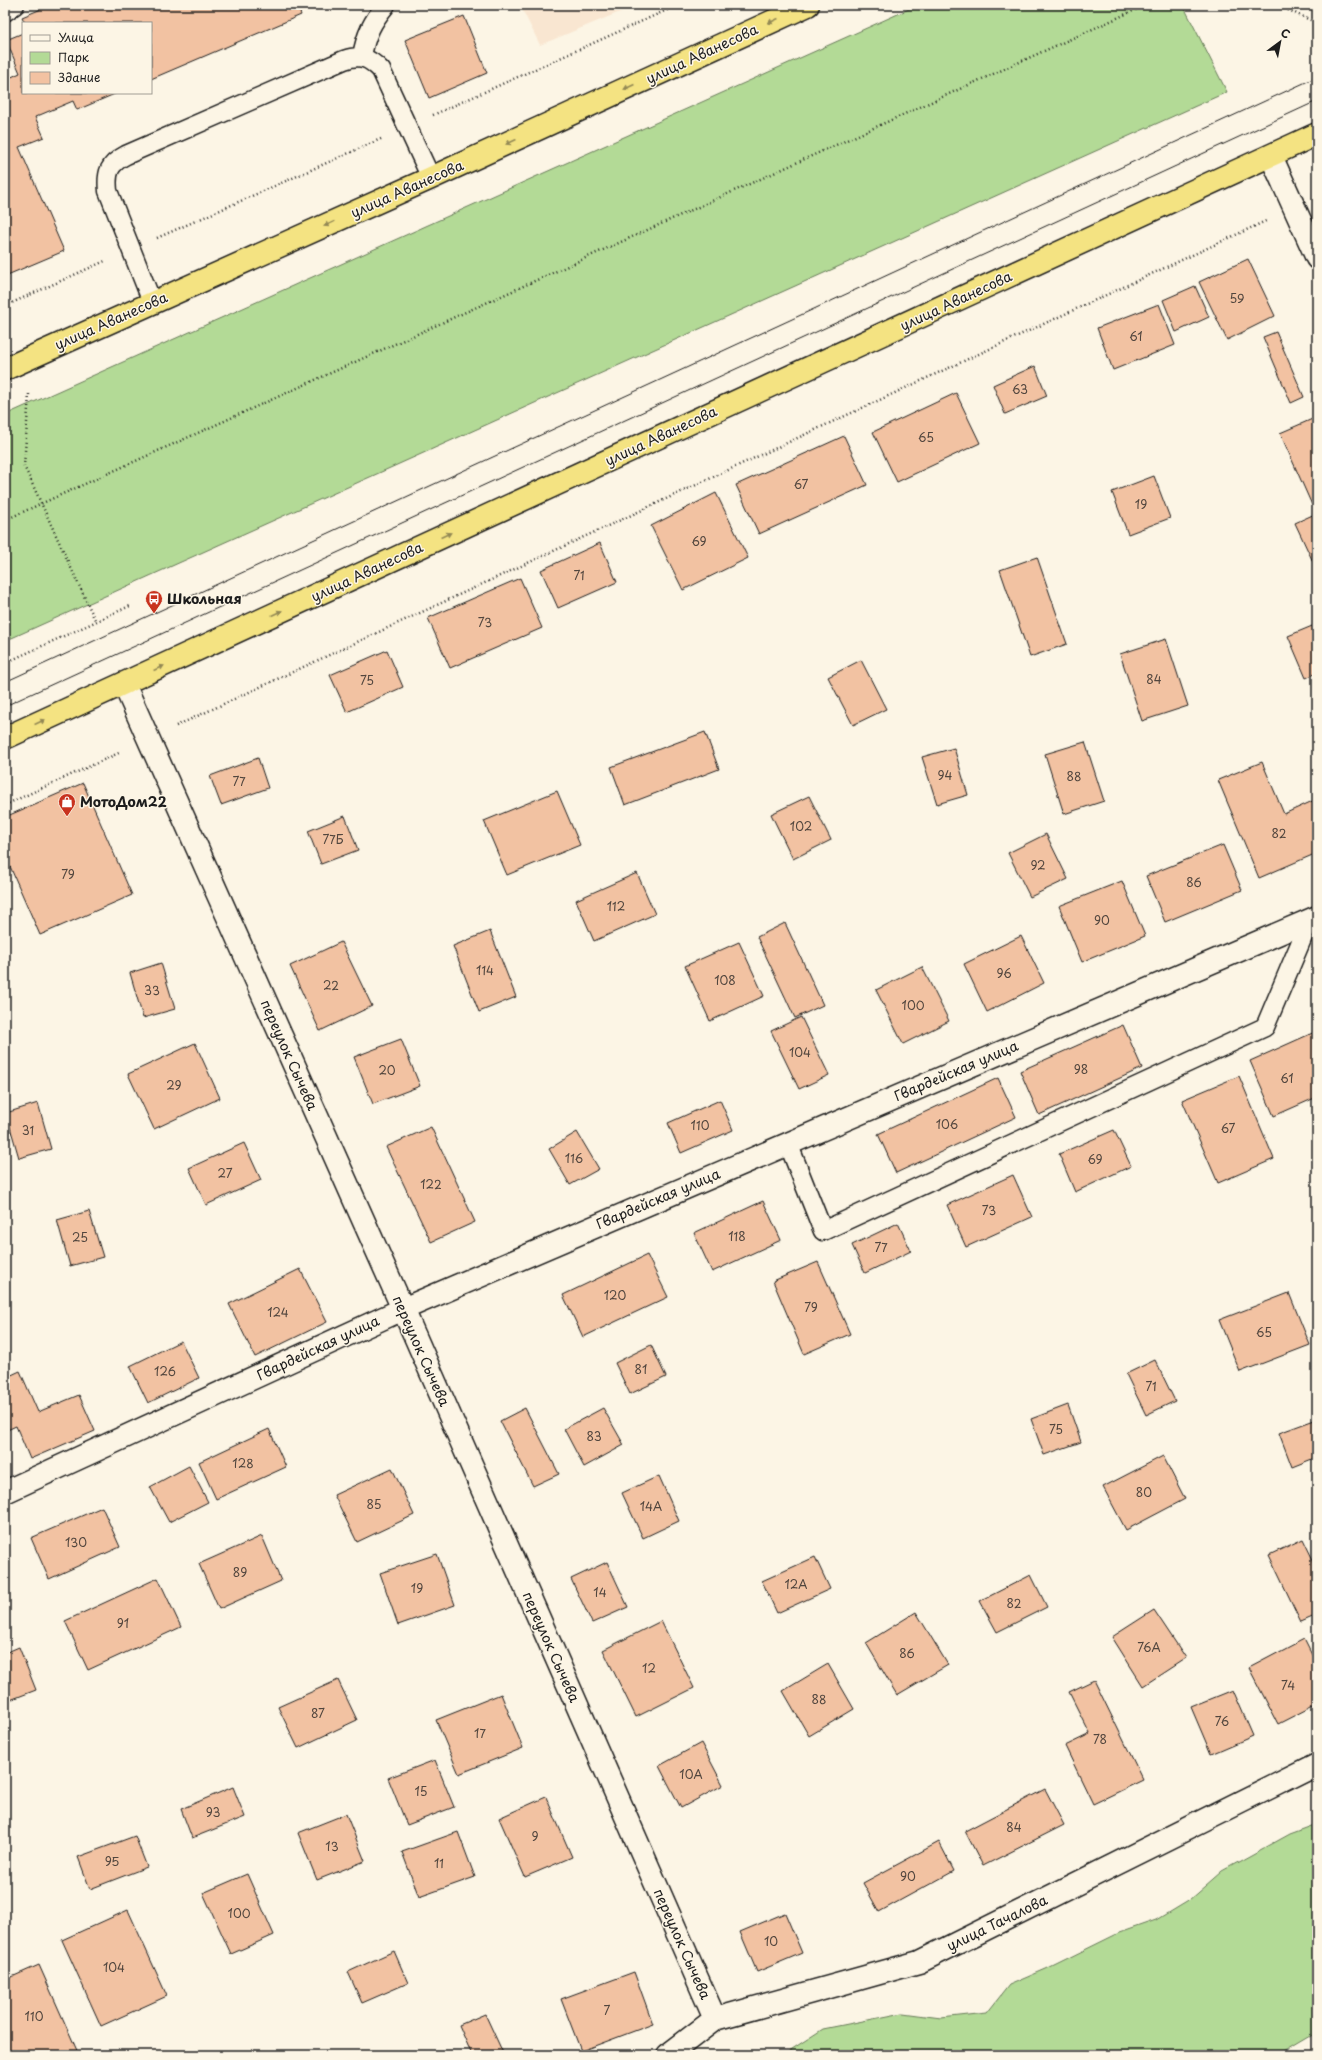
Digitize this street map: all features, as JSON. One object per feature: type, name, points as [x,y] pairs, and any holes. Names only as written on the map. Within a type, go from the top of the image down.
[{"type":"highway","name":"улица Аванесова","points":[[5,369],[431,178],[808,5]]},
{"type":"highway","name":"улица Аванесова","points":[[5,738],[1317,134]]},
{"type":"street","points":[[1271,156],[1317,258]]},
{"type":"street","name":"переулок Сычева","points":[[124,684],[403,1309],[715,2019]]},
{"type":"street","name":"Гвардейская улица","points":[[5,1492],[403,1309],[1314,918]]},
{"type":"street","name":"улица Тачалова","points":[[668,2055],[715,2019],[918,1962],[1317,1764]]},
{"type":"lane","points":[[5,12],[15,5]]},
{"type":"lane","points":[[362,56],[366,36],[376,18],[386,5]]},
{"type":"lane","points":[[152,302],[108,191],[106,178],[110,168],[116,160],[344,60],[362,56],[371,60],[381,70],[431,178]]},
{"type":"lane","points":[[788,1143],[823,1231],[1265,1027],[1314,918]]},
{"type":"path","points":[[5,306],[678,5]]},
{"type":"path","points":[[5,520],[1146,5]]},
{"type":"path","points":[[1277,5],[1317,23]]},
{"type":"path","points":[[5,805],[1294,208]]},
{"type":"path","points":[[29,394],[24,466],[96,622]]},
{"type":"path","points":[[5,663],[132,605]]},
{"type":"shaded area","points":[[520,5],[637,5],[540,45]]},
{"type":"green space","points":[[918,5],[1183,5],[1227,92],[5,641],[5,415]]},
{"type":"green space","points":[[1317,1824],[1317,2032],[1278,2055],[787,2055],[789,2051],[823,2029],[903,2013],[941,2018],[987,2013],[1009,1985],[1046,1969],[1119,1933],[1156,1920],[1189,1900],[1221,1872],[1290,1834]]},
{"type":"building","points":[[51,5],[297,5],[301,15],[152,79],[152,22],[24,22],[22,17]]},
{"type":"building","points":[[464,16],[487,73],[429,98],[405,40]]},
{"type":"building","points":[[22,33],[22,94],[115,94],[77,110],[73,101],[35,117],[44,137],[19,147],[64,251],[5,276],[5,80],[20,73],[6,40]]},
{"type":"building","points":[[1248,259],[1275,316],[1227,340],[1199,282]]},
{"type":"building","points":[[1195,286],[1209,317],[1176,332],[1163,300]]},
{"type":"building","points":[[1159,304],[1175,345],[1113,370],[1097,328]]},
{"type":"building","points":[[1276,332],[1304,397],[1291,403],[1263,337]]},
{"type":"building","points":[[1035,366],[1047,396],[1005,414],[993,385]]},
{"type":"building","points":[[956,393],[980,443],[897,482],[873,432]]},
{"type":"building","points":[[1317,417],[1317,503],[1312,505],[1280,433]]},
{"type":"building","points":[[844,436],[867,485],[759,534],[736,485]]},
{"type":"building","points":[[1154,476],[1170,518],[1128,534],[1112,492]]},
{"type":"building","points":[[716,493],[748,558],[683,590],[651,526]]},
{"type":"building","points":[[1317,513],[1317,565],[1315,566],[1295,523]]},
{"type":"building","points":[[600,543],[617,582],[558,608],[541,570]]},
{"type":"building","points":[[1037,557],[1067,644],[1030,657],[1000,570]]},
{"type":"building","points":[[520,578],[542,628],[450,668],[428,618]]},
{"type":"building","points":[[1317,624],[1317,673],[1306,678],[1288,636]]},
{"type":"building","points":[[1166,639],[1188,706],[1142,721],[1120,654]]},
{"type":"building","points":[[387,650],[403,687],[347,712],[330,675]]},
{"type":"building","points":[[861,660],[886,709],[853,725],[828,677]]},
{"type":"building","points":[[705,732],[719,769],[625,805],[611,767]]},
{"type":"building","points":[[1085,742],[1104,801],[1064,814],[1045,754]]},
{"type":"building","points":[[954,748],[968,795],[937,804],[922,757]]},
{"type":"building","points":[[258,758],[268,788],[221,805],[210,776]]},
{"type":"building","points":[[1262,762],[1284,814],[1317,799],[1317,853],[1259,878],[1218,780]]},
{"type":"building","points":[[83,783],[132,895],[40,935],[5,855],[5,817]]},
{"type":"building","points":[[557,791],[580,845],[507,875],[484,821]]},
{"type":"building","points":[[809,796],[831,840],[793,859],[771,814]]},
{"type":"building","points":[[345,816],[358,850],[321,864],[308,831]]},
{"type":"building","points":[[1046,834],[1068,879],[1030,897],[1008,853]]},
{"type":"building","points":[[1223,845],[1242,890],[1165,922],[1146,876]]},
{"type":"building","points":[[637,873],[655,914],[594,941],[576,900]]},
{"type":"building","points":[[1122,881],[1145,936],[1082,962],[1059,906]]},
{"type":"building","points":[[785,923],[823,1005],[795,1018],[757,937]]},
{"type":"building","points":[[490,931],[516,997],[479,1012],[453,946]]},
{"type":"building","points":[[1021,936],[1044,983],[987,1012],[964,964]]},
{"type":"building","points":[[341,942],[372,1006],[320,1031],[290,966]]},
{"type":"building","points":[[739,942],[764,996],[710,1021],[685,966]]},
{"type":"building","points":[[161,963],[175,1009],[143,1018],[130,973]]},
{"type":"building","points":[[922,967],[949,1021],[903,1044],[876,990]]},
{"type":"building","points":[[801,1017],[829,1075],[799,1089],[771,1031]]},
{"type":"building","points":[[1123,1025],[1142,1068],[1039,1115],[1020,1071]]},
{"type":"building","points":[[1317,1031],[1317,1097],[1274,1116],[1250,1061]]},
{"type":"building","points":[[401,1039],[420,1086],[373,1104],[354,1057]]},
{"type":"building","points":[[195,1043],[220,1098],[154,1129],[128,1074]]},
{"type":"building","points":[[1239,1076],[1274,1159],[1218,1183],[1182,1100]]},
{"type":"building","points":[[998,1078],[1016,1117],[896,1173],[878,1134]]},
{"type":"building","points":[[720,1100],[733,1130],[681,1153],[668,1123]]},
{"type":"building","points":[[38,1103],[51,1149],[19,1158],[6,1113]]},
{"type":"building","points":[[431,1127],[475,1222],[431,1242],[386,1147]]},
{"type":"building","points":[[1114,1130],[1131,1166],[1075,1192],[1059,1154]]},
{"type":"building","points":[[577,1132],[599,1169],[570,1185],[549,1149]]},
{"type":"building","points":[[244,1143],[261,1180],[206,1205],[189,1168]]},
{"type":"building","points":[[1013,1175],[1032,1217],[966,1247],[947,1205]]},
{"type":"building","points":[[763,1201],[781,1240],[712,1272],[694,1233]]},
{"type":"building","points":[[89,1211],[103,1257],[70,1266],[57,1220]]},
{"type":"building","points":[[898,1223],[911,1251],[865,1273],[852,1245]]},
{"type":"building","points":[[647,1255],[668,1297],[583,1337],[563,1295]]},
{"type":"building","points":[[818,1262],[850,1334],[804,1354],[773,1281]]},
{"type":"building","points":[[300,1269],[327,1322],[255,1357],[229,1304]]},
{"type":"building","points":[[1289,1293],[1310,1345],[1240,1372],[1219,1320]]},
{"type":"building","points":[[181,1341],[199,1378],[148,1403],[130,1366]]},
{"type":"building","points":[[651,1345],[666,1377],[630,1394],[615,1363]]},
{"type":"building","points":[[1155,1360],[1175,1401],[1146,1415],[1126,1374]]},
{"type":"building","points":[[20,1371],[38,1412],[79,1395],[95,1431],[30,1459],[16,1426],[5,1431],[5,1378]]},
{"type":"building","points":[[1068,1405],[1081,1442],[1044,1455],[1031,1419]]},
{"type":"building","points":[[525,1408],[559,1474],[533,1486],[500,1421]]},
{"type":"building","points":[[603,1408],[624,1445],[584,1467],[564,1429]]},
{"type":"building","points":[[1317,1419],[1317,1457],[1292,1467],[1279,1433]]},
{"type":"building","points":[[269,1429],[286,1467],[216,1499],[199,1462]]},
{"type":"building","points":[[1163,1456],[1185,1499],[1126,1530],[1103,1487]]},
{"type":"building","points":[[189,1466],[208,1502],[169,1522],[150,1487]]},
{"type":"building","points":[[392,1468],[414,1515],[357,1542],[334,1495]]},
{"type":"building","points":[[659,1476],[679,1521],[643,1538],[622,1493]]},
{"type":"building","points":[[102,1507],[120,1547],[49,1579],[31,1538]]},
{"type":"building","points":[[262,1536],[281,1581],[219,1609],[199,1564]]},
{"type":"building","points":[[1303,1539],[1317,1568],[1317,1615],[1301,1622],[1269,1555]]},
{"type":"building","points":[[437,1554],[455,1605],[398,1625],[380,1573]]},
{"type":"building","points":[[815,1557],[830,1589],[777,1613],[762,1581]]},
{"type":"building","points":[[607,1562],[628,1607],[592,1623],[571,1579]]},
{"type":"building","points":[[1031,1575],[1047,1607],[997,1632],[980,1601]]},
{"type":"building","points":[[158,1578],[181,1627],[88,1670],[65,1621]]},
{"type":"building","points":[[1154,1610],[1186,1658],[1143,1686],[1112,1637]]},
{"type":"building","points":[[916,1612],[948,1665],[897,1695],[866,1643]]},
{"type":"building","points":[[661,1621],[694,1688],[636,1717],[603,1650]]},
{"type":"building","points":[[1304,1639],[1317,1665],[1317,1704],[1278,1724],[1249,1668]]},
{"type":"building","points":[[19,1647],[36,1690],[5,1702],[5,1653]]},
{"type":"building","points":[[828,1664],[854,1709],[809,1736],[783,1691]]},
{"type":"building","points":[[338,1680],[357,1720],[298,1748],[278,1707]]},
{"type":"building","points":[[1094,1680],[1143,1780],[1093,1804],[1065,1746],[1090,1734],[1069,1692]]},
{"type":"building","points":[[1233,1690],[1253,1736],[1211,1754],[1191,1707]]},
{"type":"building","points":[[501,1694],[523,1748],[459,1774],[436,1720]]},
{"type":"building","points":[[701,1743],[723,1785],[681,1808],[659,1766]]},
{"type":"building","points":[[435,1760],[454,1807],[407,1825],[388,1778]]},
{"type":"building","points":[[233,1787],[245,1817],[192,1838],[181,1809]]},
{"type":"building","points":[[1045,1789],[1064,1825],[983,1866],[965,1831]]},
{"type":"building","points":[[546,1797],[572,1857],[525,1877],[499,1818]]},
{"type":"building","points":[[346,1814],[365,1861],[317,1880],[298,1833]]},
{"type":"building","points":[[458,1832],[475,1877],[419,1897],[402,1852]]},
{"type":"building","points":[[135,1836],[147,1867],[90,1889],[78,1857]]},
{"type":"building","points":[[939,1842],[954,1871],[879,1912],[863,1883]]},
{"type":"building","points":[[247,1874],[274,1935],[231,1954],[203,1893]]},
{"type":"building","points":[[128,1910],[167,1996],[101,2026],[62,1940]]},
{"type":"building","points":[[785,1913],[802,1953],[757,1972],[740,1932]]},
{"type":"building","points":[[394,1951],[408,1983],[362,2003],[348,1972]]},
{"type":"building","points":[[39,1965],[79,2055],[5,2055],[5,1980]]},
{"type":"building","points":[[634,1972],[653,2024],[581,2051],[561,1999]]},
{"type":"building","points":[[485,2014],[504,2055],[472,2055],[459,2025]]},
{"type":"tram line","points":[[5,682],[1317,77]]},
{"type":"tram line","points":[[5,706],[1317,101]]},
{"type":"place","name":"Школьная","points":[[154,614]]},
{"type":"place","name":"МотоДом22","points":[[67,817]]}]
